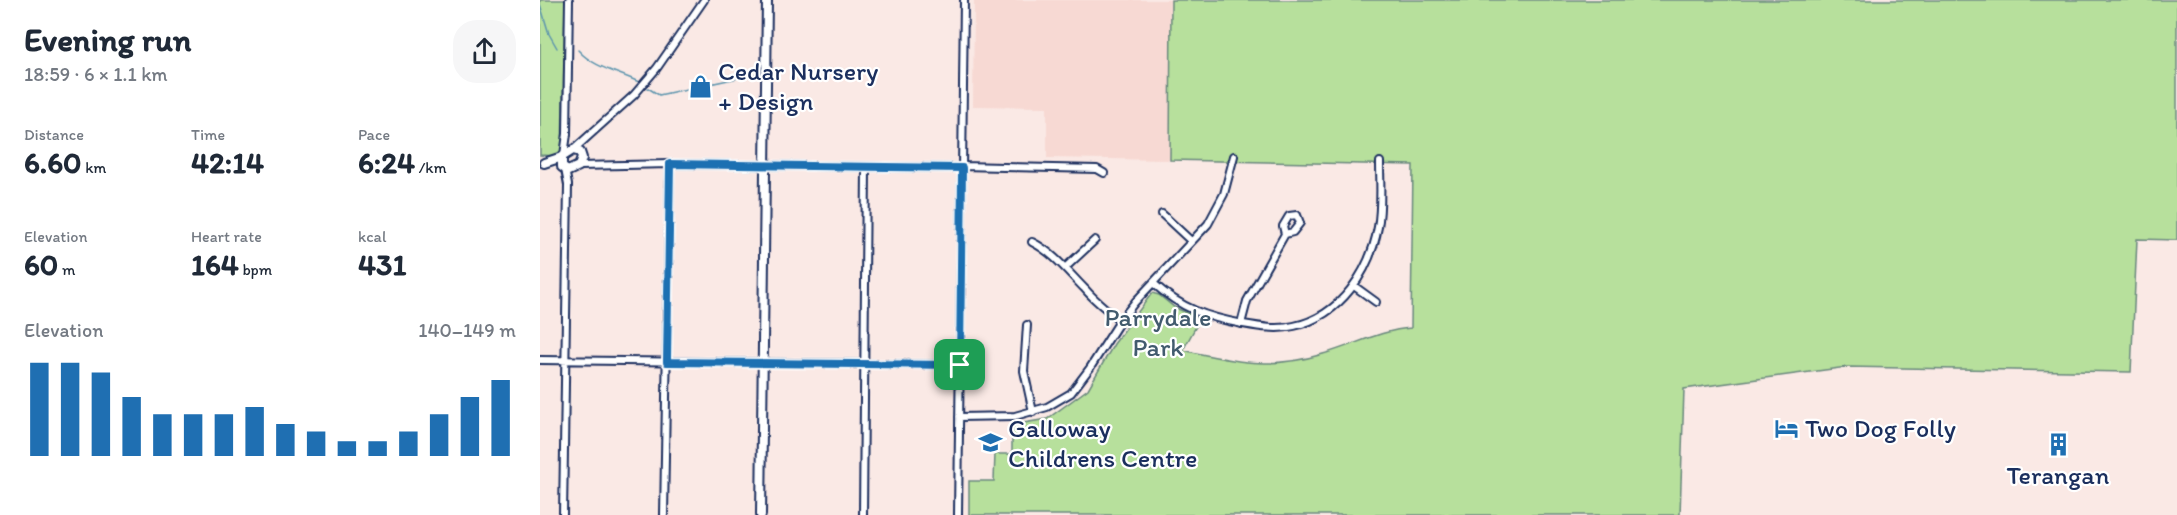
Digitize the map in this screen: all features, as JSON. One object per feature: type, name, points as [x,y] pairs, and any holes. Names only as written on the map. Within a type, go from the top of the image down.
[{"type":"street","points":[[563,515],[568,185],[571,159],[567,134],[569,0]]},
{"type":"street","points":[[571,159],[634,95],[657,68],[704,0]]},
{"type":"street","points":[[760,515],[767,0]]},
{"type":"street","points":[[958,515],[964,0]]},
{"type":"street","points":[[959,417],[1015,416],[1033,412],[1071,393],[1120,321],[1208,224],[1217,209],[1231,172],[1234,156]]},
{"type":"street","points":[[542,163],[571,159],[601,164],[1097,169],[1104,172]]},
{"type":"street","points":[[1153,283],[1179,304],[1217,320],[1282,328],[1306,322],[1328,310],[1354,286],[1372,250],[1378,225],[1380,162]]},
{"type":"street","points":[[664,515],[670,164]]},
{"type":"street","points":[[863,515],[866,167]]},
{"type":"street","points":[[1162,214],[1191,242]]},
{"type":"street","points":[[1241,324],[1247,301],[1285,234]]},
{"type":"street","points":[[1066,267],[1095,240]]},
{"type":"street","points":[[1032,242],[1045,248],[1066,267],[1085,290],[1120,321]]},
{"type":"street","points":[[1354,286],[1376,302]]},
{"type":"street","points":[[1027,325],[1024,371],[1033,412]]},
{"type":"street","points":[[540,360],[960,365]]},
{"type":"shaded area","points":[[974,0],[1171,0],[1170,160],[1047,158],[1047,107],[973,106]]},
{"type":"green space","points":[[540,0],[565,0],[562,152],[557,156],[540,155]]},
{"type":"green space","name":"Parrydale Park","points":[[1171,0],[2177,0],[2177,240],[2137,239],[2131,372],[1847,367],[1684,389],[1680,515],[969,515],[969,481],[994,481],[995,454],[1012,454],[1012,425],[1047,419],[1088,389],[1114,344],[1152,293],[1159,295],[1174,307],[1200,319],[1183,350],[1236,361],[1269,363],[1304,359],[1389,332],[1411,328],[1413,165],[1170,160]]},
{"type":"waterway","points":[[540,4],[549,34],[557,48]]},
{"type":"waterway","points":[[578,50],[591,61],[639,82]]},
{"type":"waterway","points":[[648,88],[659,95],[756,74]]},
{"type":"place","name":"Cedar Nursery + Design","points":[[700,86]]},
{"type":"place","name":"Two Dog Folly","points":[[1787,428]]},
{"type":"place","name":"Galloway Childrens Centre","points":[[990,443]]},
{"type":"place","name":"Terangan","points":[[2058,444]]},
{"type":"route","points":[[670,164],[962,168],[960,365],[667,362],[670,164]]}]
